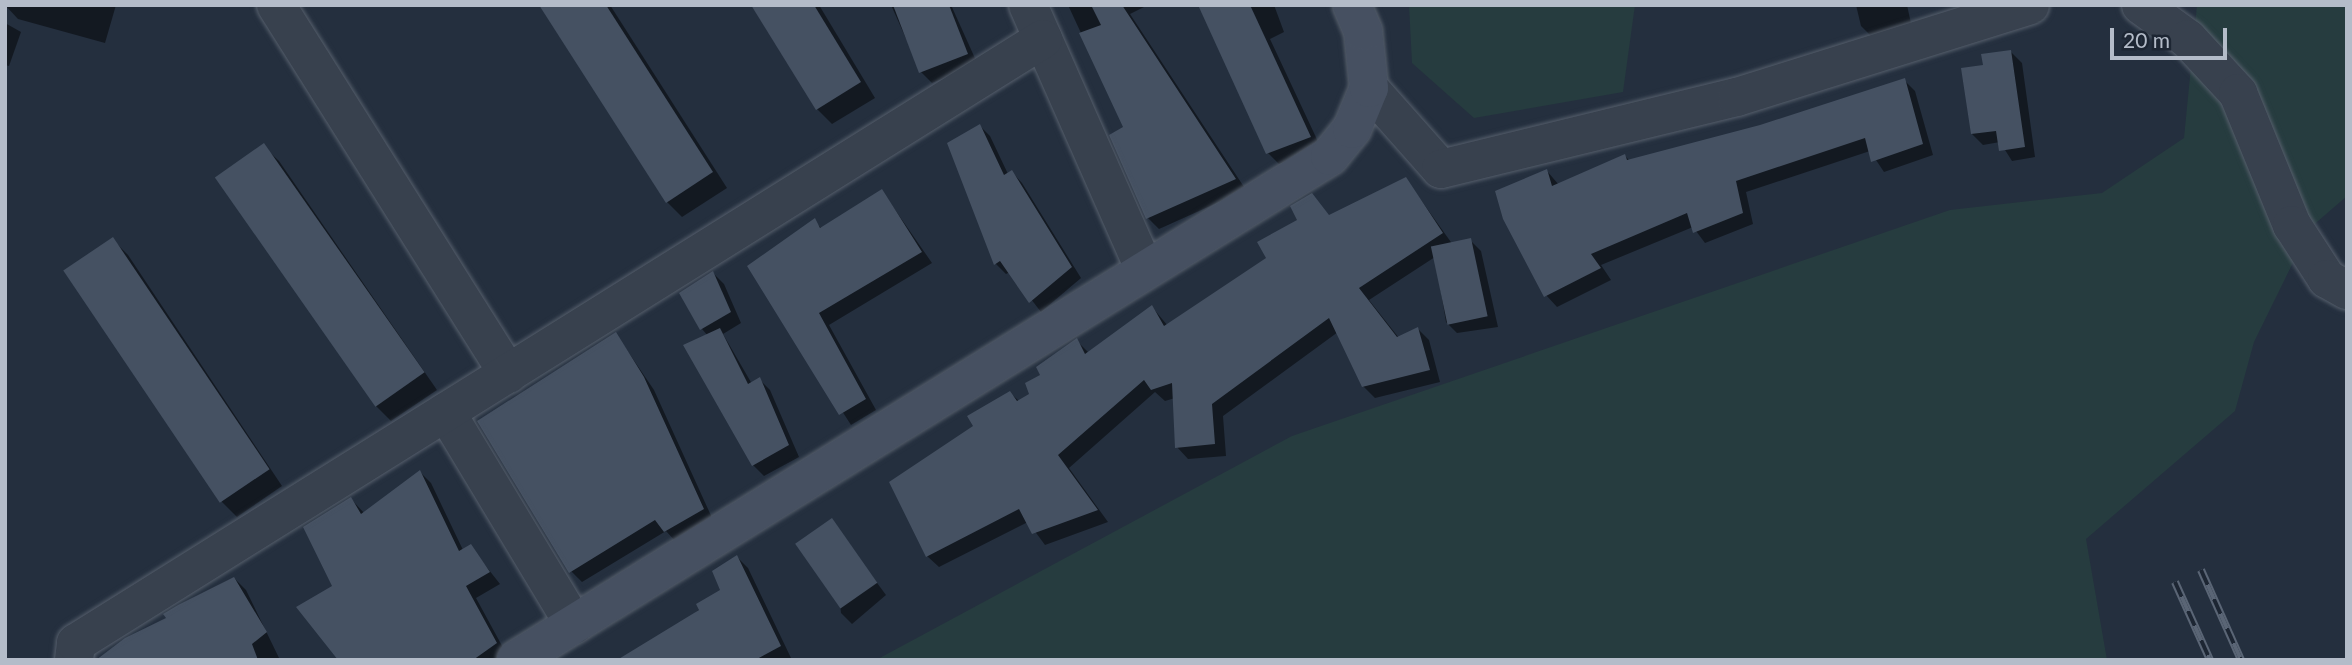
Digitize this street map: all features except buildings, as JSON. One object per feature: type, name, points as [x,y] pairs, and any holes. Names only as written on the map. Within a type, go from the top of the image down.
[{"type":"street","points":[[275,5],[508,374]]},
{"type":"street","points":[[516,660],[1143,268],[1330,156],[1352,129],[1369,88],[1363,31],[1352,5]]},
{"type":"street","points":[[1369,88],[1441,169],[1737,97],[2030,5]]},
{"type":"street","points":[[2141,5],[2188,39],[2238,93],[2292,225],[2327,279],[2347,290]]},
{"type":"street","points":[[74,660],[76,643],[508,374],[1035,22],[1143,268]]},
{"type":"street","points":[[446,412],[574,624]]},
{"type":"green space","points":[[1409,5],[1635,5],[1623,92],[1474,118],[1412,63]]},
{"type":"green space","points":[[2197,5],[2347,5],[2347,196],[2310,228],[2254,342],[2235,411],[2086,539],[2107,660],[876,660],[1292,436],[1950,210],[2102,193],[2184,138]]},
{"type":"railway","points":[[2201,570],[2241,660]]},
{"type":"railway","points":[[2175,582],[2210,660]]}]
